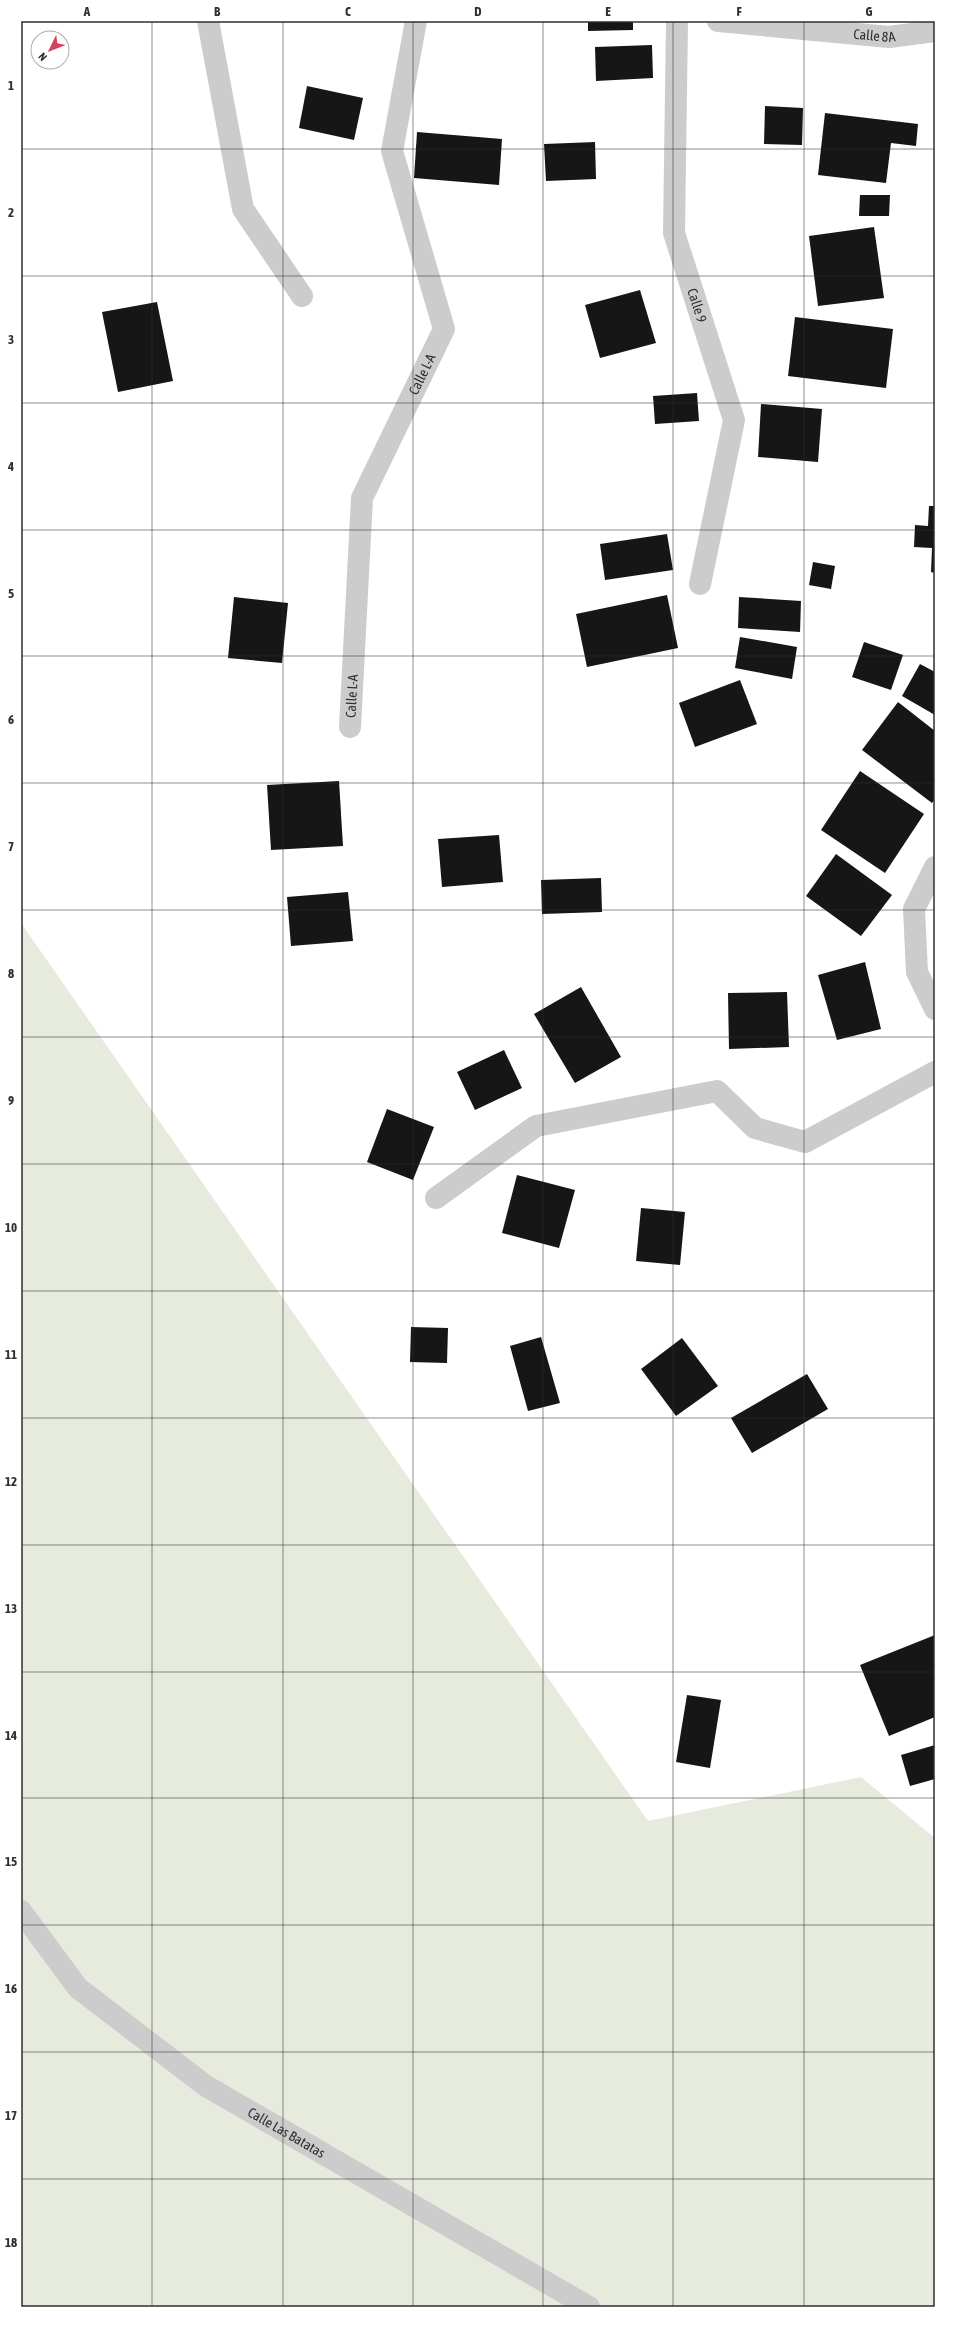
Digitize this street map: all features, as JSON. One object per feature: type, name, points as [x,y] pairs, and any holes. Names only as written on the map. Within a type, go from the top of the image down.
[{"type":"street","points":[[208,21],[243,209],[302,296]]},
{"type":"street","name":"Calle L-A","points":[[350,727],[362,498],[444,329],[392,151],[416,21]]},
{"type":"street","name":"Calle 9","points":[[677,21],[674,233],[734,420],[700,584]]},
{"type":"street","name":"Calle 8A","points":[[718,21],[889,37],[935,31]]},
{"type":"street","points":[[935,867],[914,909],[917,972],[935,1009]]},
{"type":"street","points":[[436,1198],[536,1126],[717,1091],[755,1128],[805,1142],[935,1072]]},
{"type":"street","name":"Calle Las Batatas","points":[[21,1910],[78,1988],[206,2086],[590,2307]]},
{"type":"shaded area","points":[[21,923],[648,1821],[861,1777],[935,1838],[935,2307],[21,2307]]},
{"type":"building","points":[[588,21],[633,21],[633,30],[588,31]]},
{"type":"building","points":[[652,45],[653,78],[596,81],[595,47]]},
{"type":"building","points":[[307,86],[363,98],[354,140],[299,128]]},
{"type":"building","points":[[765,106],[803,108],[802,145],[764,144]]},
{"type":"building","points":[[825,113],[918,124],[916,146],[891,143],[886,183],[818,175]]},
{"type":"building","points":[[417,132],[502,139],[499,185],[414,178]]},
{"type":"building","points":[[595,142],[596,179],[546,181],[544,144]]},
{"type":"building","points":[[860,195],[890,195],[889,216],[859,216]]},
{"type":"building","points":[[874,227],[884,298],[818,306],[809,236]]},
{"type":"building","points":[[640,290],[656,343],[600,358],[585,305]]},
{"type":"building","points":[[157,302],[173,381],[118,392],[102,312]]},
{"type":"building","points":[[795,317],[893,329],[886,388],[788,376]]},
{"type":"building","points":[[697,393],[699,421],[655,424],[653,396]]},
{"type":"building","points":[[761,404],[822,409],[818,462],[758,457]]},
{"type":"building","points":[[929,506],[935,506],[935,573],[931,572],[932,548],[914,547],[915,525],[928,526]]},
{"type":"building","points":[[667,534],[673,570],[605,580],[600,544]]},
{"type":"building","points":[[813,562],[835,566],[831,589],[809,585]]},
{"type":"building","points":[[667,595],[678,648],[587,667],[576,614]]},
{"type":"building","points":[[234,597],[288,603],[282,663],[228,658]]},
{"type":"building","points":[[739,597],[801,601],[800,632],[738,628]]},
{"type":"building","points":[[740,637],[797,647],[792,679],[735,668]]},
{"type":"building","points":[[864,642],[903,655],[891,690],[852,677]]},
{"type":"building","points":[[920,664],[935,672],[935,715],[902,696]]},
{"type":"building","points":[[740,680],[757,724],[695,747],[679,703]]},
{"type":"building","points":[[898,702],[935,731],[935,799],[932,803],[862,750]]},
{"type":"building","points":[[860,771],[924,814],[885,873],[821,830]]},
{"type":"building","points":[[339,781],[343,846],[271,850],[267,785]]},
{"type":"building","points":[[499,835],[503,882],[442,887],[438,839]]},
{"type":"building","points":[[836,854],[892,895],[861,936],[806,896]]},
{"type":"building","points":[[601,878],[602,912],[542,914],[541,880]]},
{"type":"building","points":[[348,892],[353,941],[291,946],[287,897]]},
{"type":"building","points":[[865,962],[881,1029],[837,1040],[818,975]]},
{"type":"building","points":[[581,987],[621,1057],[575,1083],[534,1014]]},
{"type":"building","points":[[787,992],[789,1047],[729,1049],[728,993]]},
{"type":"building","points":[[504,1050],[522,1088],[475,1110],[457,1072]]},
{"type":"building","points":[[387,1109],[434,1127],[413,1180],[367,1162]]},
{"type":"building","points":[[517,1175],[575,1190],[559,1248],[502,1233]]},
{"type":"building","points":[[641,1208],[685,1212],[680,1265],[636,1261]]},
{"type":"building","points":[[411,1327],[448,1328],[447,1363],[410,1362]]},
{"type":"building","points":[[541,1337],[560,1403],[528,1411],[510,1346]]},
{"type":"building","points":[[682,1338],[718,1386],[676,1416],[641,1369]]},
{"type":"building","points":[[807,1374],[828,1409],[752,1453],[731,1418]]},
{"type":"building","points":[[935,1635],[935,1717],[889,1736],[860,1665]]},
{"type":"building","points":[[687,1695],[721,1700],[710,1768],[676,1762]]},
{"type":"building","points":[[935,1745],[935,1779],[910,1786],[901,1755]]}]
